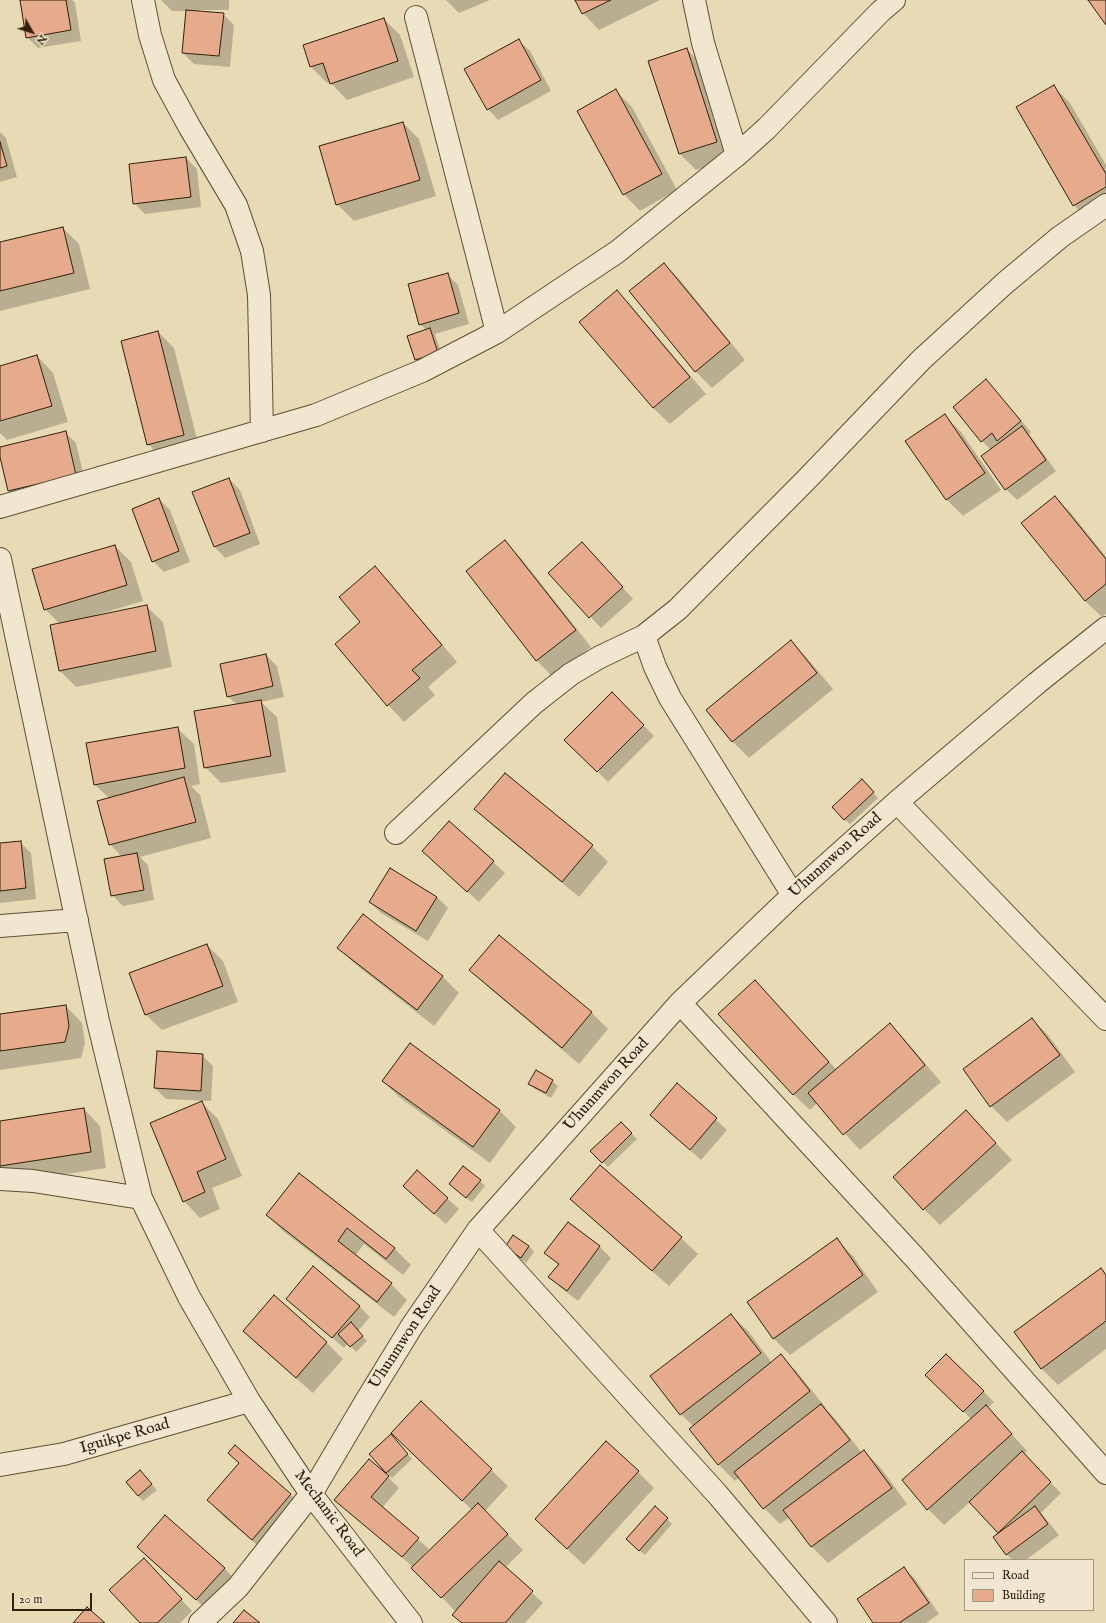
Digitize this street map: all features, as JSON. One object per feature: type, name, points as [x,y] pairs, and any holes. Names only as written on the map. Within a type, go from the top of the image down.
[{"type":"street","points":[[143,0],[150,35],[164,80],[189,126],[236,205],[252,251],[259,295],[262,430]]},
{"type":"street","points":[[694,0],[702,43],[737,155]]},
{"type":"street","points":[[0,507],[316,415],[422,371],[497,332],[617,252],[737,155],[767,128],[894,0]]},
{"type":"street","points":[[416,17],[497,332]]},
{"type":"street","points":[[396,833],[534,703],[572,674],[600,657],[644,636],[678,609],[807,479],[921,360],[1005,283],[1060,237],[1106,206]]},
{"type":"street","name":"Mechanic Road","points":[[0,558],[3,590],[77,920],[98,1021],[141,1198],[189,1297],[249,1401],[311,1494],[411,1623]]},
{"type":"street","name":"Uhunmwon Road","points":[[200,1623],[238,1587],[311,1494],[412,1326],[478,1230],[680,1003],[792,895],[897,802],[1037,683],[1106,628]]},
{"type":"street","points":[[644,636],[655,667],[670,698],[792,895]]},
{"type":"street","points":[[897,802],[1106,1019]]},
{"type":"street","points":[[0,926],[77,920]]},
{"type":"street","points":[[680,1003],[915,1258],[1106,1473]]},
{"type":"street","points":[[0,1179],[33,1181],[141,1198]]},
{"type":"street","points":[[478,1230],[718,1495],[826,1623]]},
{"type":"street","name":"Iguikpe Road","points":[[0,1465],[64,1454],[249,1401]]},
{"type":"building","points":[[20,0],[66,0],[71,30],[26,38]]},
{"type":"building","points":[[575,0],[611,0],[582,14]]},
{"type":"building","points":[[1088,0],[1106,0],[1106,25]]},
{"type":"building","points":[[186,10],[224,13],[219,56],[182,53]]},
{"type":"building","points":[[384,18],[398,61],[330,84],[323,63],[310,67],[303,45]]},
{"type":"building","points":[[519,39],[541,80],[487,110],[464,69]]},
{"type":"building","points":[[687,48],[717,142],[679,154],[648,61]]},
{"type":"building","points":[[1054,85],[1106,174],[1106,187],[1073,206],[1016,107]]},
{"type":"building","points":[[616,89],[662,174],[623,195],[577,111]]},
{"type":"building","points":[[403,122],[420,180],[336,205],[319,146]]},
{"type":"building","points":[[0,142],[7,166],[0,168]]},
{"type":"building","points":[[186,157],[191,197],[133,204],[129,164]]},
{"type":"building","points":[[63,227],[74,273],[0,291],[0,242]]},
{"type":"building","points":[[664,263],[730,343],[695,372],[629,291]]},
{"type":"building","points":[[448,273],[459,313],[419,325],[408,284]]},
{"type":"building","points":[[617,290],[690,377],[653,408],[579,322]]},
{"type":"building","points":[[430,328],[438,353],[415,360],[407,336]]},
{"type":"building","points":[[158,331],[184,435],[147,445],[121,341]]},
{"type":"building","points":[[37,355],[52,406],[0,421],[0,366]]},
{"type":"building","points":[[986,379],[1021,421],[997,441],[992,433],[981,442],[953,407]]},
{"type":"building","points":[[945,414],[985,473],[946,500],[905,441]]},
{"type":"building","points":[[1022,426],[1046,460],[1005,490],[981,456]]},
{"type":"building","points":[[66,431],[76,475],[8,491],[0,457],[0,447]]},
{"type":"building","points":[[229,478],[250,533],[214,547],[192,492]]},
{"type":"building","points":[[1055,496],[1106,559],[1106,584],[1085,601],[1021,523]]},
{"type":"building","points":[[159,498],[179,551],[152,562],[132,509]]},
{"type":"building","points":[[505,540],[576,630],[536,661],[466,571]]},
{"type":"building","points":[[582,542],[623,587],[589,618],[548,573]]},
{"type":"building","points":[[115,545],[127,585],[44,610],[32,569]]},
{"type":"building","points":[[375,566],[442,645],[412,670],[420,678],[387,706],[335,644],[360,622],[339,597]]},
{"type":"building","points":[[147,605],[156,651],[59,671],[50,625]]},
{"type":"building","points":[[791,640],[817,673],[732,742],[706,710]]},
{"type":"building","points":[[266,654],[273,686],[227,697],[220,664]]},
{"type":"building","points":[[612,692],[644,725],[597,772],[564,740]]},
{"type":"building","points":[[261,700],[271,756],[204,768],[194,711]]},
{"type":"building","points":[[178,727],[185,768],[94,785],[86,743]]},
{"type":"building","points":[[505,773],[593,845],[562,882],[474,809]]},
{"type":"building","points":[[184,777],[196,822],[109,845],[97,801]]},
{"type":"building","points":[[862,779],[874,792],[844,820],[832,807]]},
{"type":"building","points":[[449,821],[494,861],[467,892],[422,851]]},
{"type":"building","points":[[21,841],[26,888],[0,891],[0,843]]},
{"type":"building","points":[[137,853],[144,890],[111,896],[104,859]]},
{"type":"building","points":[[390,868],[437,897],[416,931],[369,902]]},
{"type":"building","points":[[363,914],[443,976],[417,1010],[337,948]]},
{"type":"building","points":[[499,935],[592,1012],[562,1048],[469,970]]},
{"type":"building","points":[[207,944],[223,986],[145,1015],[129,973]]},
{"type":"building","points":[[755,980],[829,1062],[793,1095],[718,1014]]},
{"type":"building","points":[[66,1005],[69,1026],[65,1042],[0,1051],[0,1014]]},
{"type":"building","points":[[1032,1018],[1060,1055],[990,1107],[963,1069]]},
{"type":"building","points":[[890,1023],[925,1065],[843,1135],[808,1093]]},
{"type":"building","points":[[410,1043],[500,1110],[473,1147],[382,1081]]},
{"type":"building","points":[[157,1051],[203,1054],[201,1091],[154,1088]]},
{"type":"building","points":[[536,1070],[553,1080],[546,1093],[528,1084]]},
{"type":"building","points":[[677,1083],[717,1118],[690,1150],[650,1115]]},
{"type":"building","points":[[202,1101],[226,1159],[197,1172],[205,1192],[183,1202],[150,1123]]},
{"type":"building","points":[[84,1108],[91,1152],[0,1166],[0,1121]]},
{"type":"building","points":[[966,1110],[996,1143],[923,1210],[893,1177]]},
{"type":"building","points":[[621,1122],[632,1133],[602,1163],[590,1151]]},
{"type":"building","points":[[600,1165],[682,1237],[652,1271],[570,1199]]},
{"type":"building","points":[[463,1166],[481,1180],[466,1198],[449,1184]]},
{"type":"building","points":[[417,1170],[448,1198],[434,1214],[403,1186]]},
{"type":"building","points":[[299,1173],[395,1248],[386,1259],[347,1228],[338,1241],[392,1283],[377,1302],[266,1215]]},
{"type":"building","points":[[568,1222],[600,1246],[567,1291],[548,1277],[559,1264],[544,1253]]},
{"type":"building","points":[[513,1235],[529,1246],[521,1258],[505,1247]]},
{"type":"building","points":[[837,1238],[863,1275],[773,1339],[747,1302]]},
{"type":"building","points":[[313,1266],[360,1306],[332,1338],[286,1299]]},
{"type":"building","points":[[1101,1268],[1106,1275],[1106,1321],[1041,1369],[1014,1332]]},
{"type":"building","points":[[274,1295],[327,1342],[296,1378],[243,1331]]},
{"type":"building","points":[[731,1314],[761,1353],[680,1415],[650,1376]]},
{"type":"building","points":[[351,1322],[363,1336],[350,1347],[338,1334]]},
{"type":"building","points":[[781,1354],[810,1391],[718,1465],[689,1429]]},
{"type":"building","points":[[946,1354],[984,1391],[963,1412],[925,1375]]},
{"type":"building","points":[[421,1401],[492,1469],[462,1501],[391,1433]]},
{"type":"building","points":[[821,1404],[850,1440],[763,1509],[734,1472]]},
{"type":"building","points":[[986,1405],[1012,1434],[927,1510],[902,1480]]},
{"type":"building","points":[[391,1434],[408,1454],[386,1473],[369,1454]]},
{"type":"building","points":[[606,1441],[639,1471],[567,1549],[535,1519]]},
{"type":"building","points":[[235,1445],[291,1494],[252,1540],[207,1500],[239,1463],[228,1453]]},
{"type":"building","points":[[864,1450],[892,1488],[811,1547],[783,1510]]},
{"type":"building","points":[[1022,1451],[1051,1482],[998,1533],[969,1502]]},
{"type":"building","points":[[369,1459],[389,1476],[371,1497],[419,1538],[402,1557],[334,1500]]},
{"type":"building","points":[[140,1470],[152,1484],[138,1496],[126,1482]]},
{"type":"building","points":[[478,1503],[508,1534],[441,1598],[411,1568]]},
{"type":"building","points":[[655,1506],[668,1518],[639,1551],[626,1539]]},
{"type":"building","points":[[1035,1506],[1048,1524],[1006,1555],[993,1537]]},
{"type":"building","points":[[165,1515],[225,1568],[196,1600],[137,1547]]},
{"type":"building","points":[[144,1558],[182,1599],[157,1623],[140,1623],[109,1590]]},
{"type":"building","points":[[499,1561],[533,1591],[505,1623],[462,1623],[452,1615]]},
{"type":"building","points":[[904,1567],[929,1603],[899,1623],[873,1623],[857,1599]]},
{"type":"building","points":[[87,1607],[105,1623],[73,1623]]},
{"type":"building","points":[[244,1610],[260,1623],[233,1623]]}]
